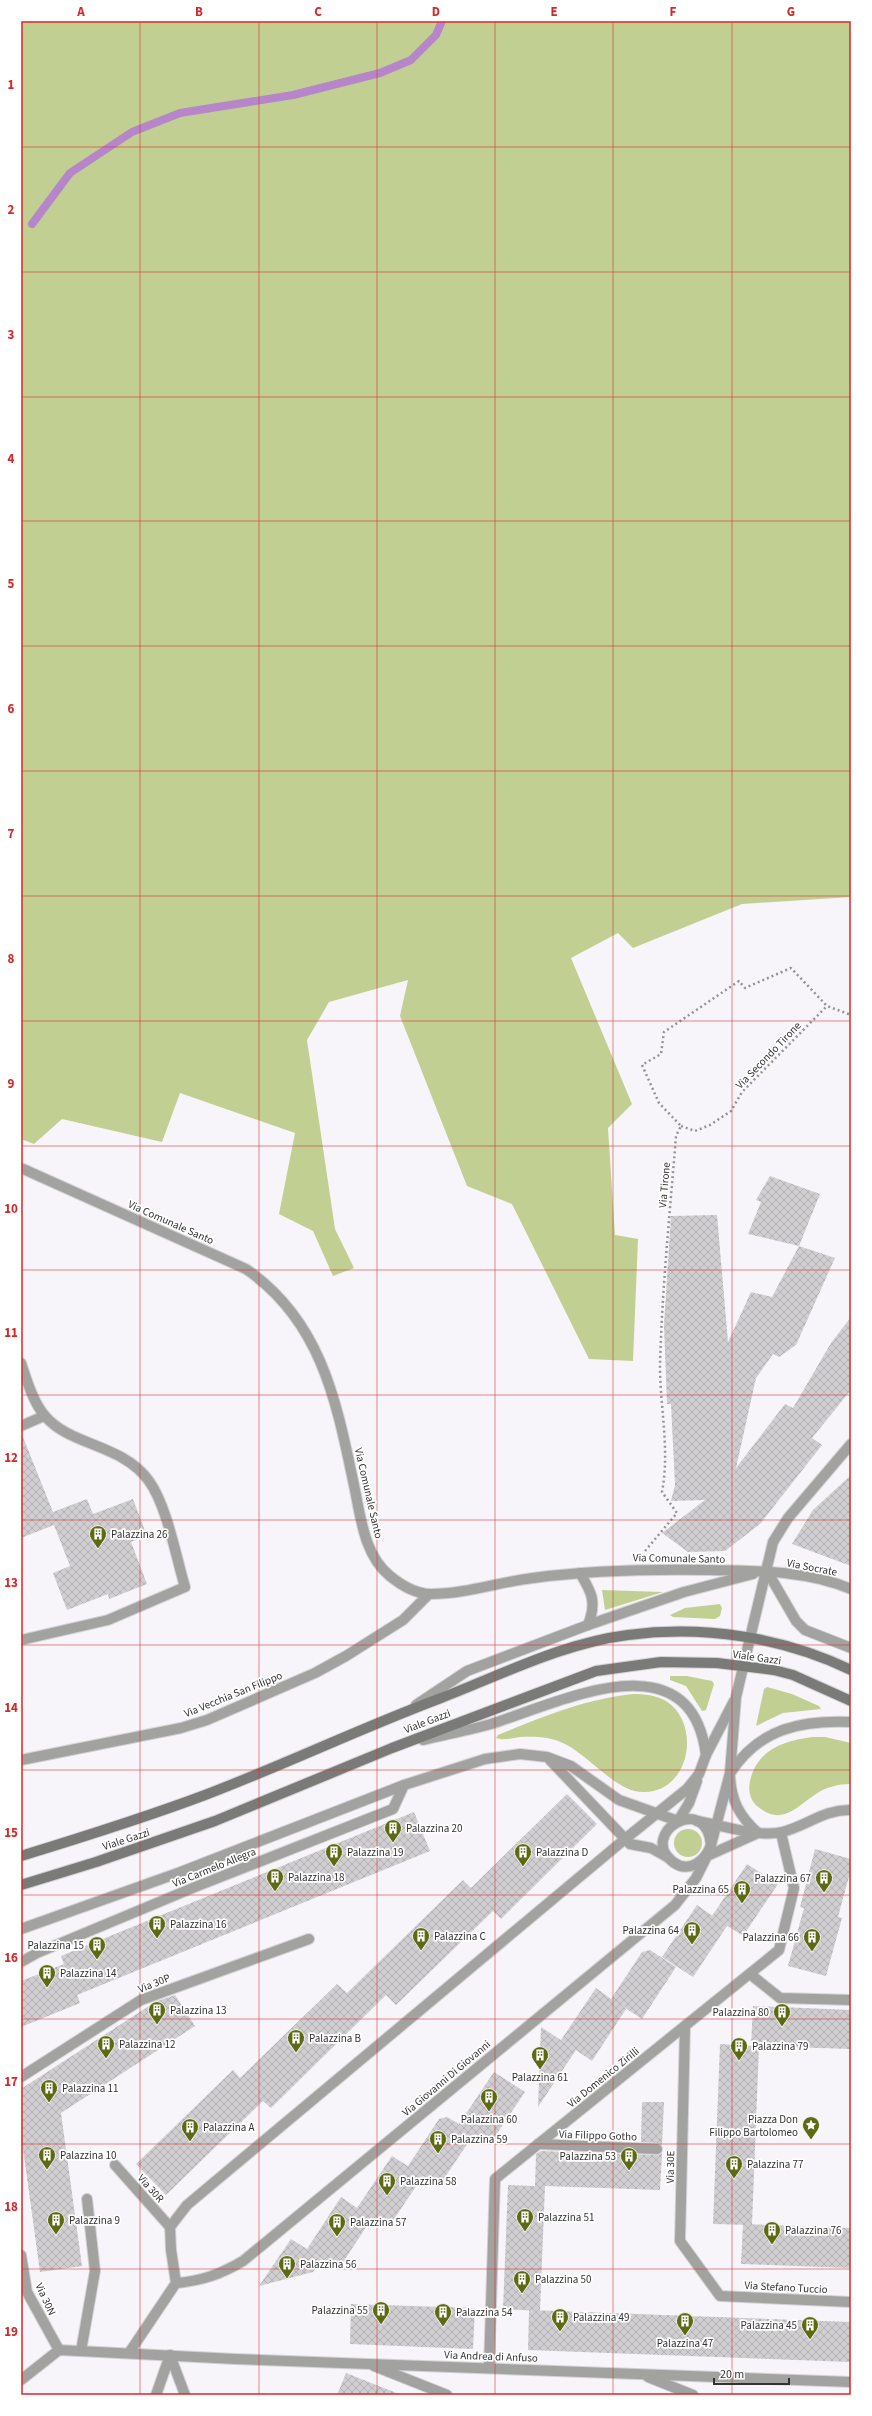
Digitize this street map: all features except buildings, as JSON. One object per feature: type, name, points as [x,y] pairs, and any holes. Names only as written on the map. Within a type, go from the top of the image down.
[{"type":"main road","name":"Viale Gazzi","points":[[21,1856],[88,1836],[206,1795],[409,1710],[560,1652],[618,1637],[660,1632],[720,1632],[798,1648],[851,1670]]},
{"type":"main road","name":"Viale Gazzi","points":[[21,1884],[96,1862],[208,1823],[392,1748],[596,1671],[661,1662],[743,1666],[792,1675],[851,1701]]},
{"type":"street","name":"Via Comunale Santo","points":[[21,1168],[246,1269],[265,1282],[283,1300],[297,1317],[323,1365],[334,1397],[362,1523],[372,1555],[389,1575],[407,1587],[429,1594],[463,1590],[512,1580],[631,1569],[767,1571]]},
{"type":"street","points":[[21,1364],[35,1399],[44,1416],[57,1428],[117,1454],[136,1466],[150,1481],[161,1503],[185,1587],[108,1620],[21,1640]]},
{"type":"street","points":[[21,1426],[44,1416]]},
{"type":"street","points":[[758,1833],[745,1821],[736,1807],[731,1791],[730,1774],[736,1697],[743,1666],[773,1542],[788,1518],[851,1444]]},
{"type":"street","points":[[409,1710],[467,1671],[588,1625],[684,1592],[767,1571]]},
{"type":"street","points":[[767,1571],[796,1621],[805,1630],[851,1648]]},
{"type":"street","name":"Via Socrate","points":[[767,1571],[817,1578],[851,1589]]},
{"type":"street","points":[[580,1573],[592,1594],[593,1612],[588,1625]]},
{"type":"street","name":"Via Vecchia San Filippo","points":[[21,1760],[181,1728],[207,1720],[315,1673],[346,1656],[404,1620],[429,1594]]},
{"type":"street","points":[[392,1748],[490,1724],[574,1697],[636,1685],[662,1689],[684,1703],[697,1720],[703,1736],[706,1756]]},
{"type":"street","points":[[736,1697],[706,1756],[689,1803],[678,1820],[667,1830],[664,1837],[665,1851],[674,1863],[688,1866],[702,1862],[706,1856],[717,1825],[730,1774],[741,1757],[751,1747],[779,1731],[800,1724],[851,1722]]},
{"type":"street","name":"Via Carmelo Allegra","points":[[21,1929],[178,1873],[404,1785],[485,1759],[520,1754],[547,1757],[571,1766],[619,1800],[656,1814],[678,1820]]},
{"type":"street","points":[[547,1757],[625,1839],[635,1846],[651,1848],[669,1858]]},
{"type":"street","points":[[21,2380],[59,2350],[129,2353],[176,2283],[171,2250],[170,2227],[187,2205],[625,1839],[687,1789],[699,1774]]},
{"type":"street","name":"Via Carmelo Allegra","points":[[21,1962],[37,1953],[195,1887],[393,1809],[404,1785]]},
{"type":"street","points":[[678,1820],[688,1819],[758,1833],[780,1833],[830,1812],[851,1810]]},
{"type":"street","points":[[698,1821],[705,1827],[710,1836],[711,1845]]},
{"type":"street","points":[[706,1856],[758,1833]]},
{"type":"street","name":"Via Domenico Zirilli","points":[[489,2368],[495,2179],[778,1950],[794,1888],[780,1833]]},
{"type":"street","name":"Via Giovanni Di Giovanni","points":[[176,2283],[200,2281],[223,2273],[243,2261],[674,1905],[696,1878],[706,1856]]},
{"type":"street","name":"Via 30P","points":[[21,2077],[141,2000],[309,1939]]},
{"type":"street","points":[[750,1974],[780,1998],[851,2000]]},
{"type":"street","name":"Via 30E","points":[[685,2026],[680,2241],[720,2296]]},
{"type":"street","name":"Via Filippo Gotho","points":[[538,2144],[657,2149]]},
{"type":"street","name":"Via 30R","points":[[114,2165],[170,2227]]},
{"type":"street","points":[[81,2351],[95,2271],[87,2199]]},
{"type":"street","name":"Via 30N","points":[[21,2255],[27,2292],[59,2350]]},
{"type":"street","name":"Via Stefano Tuccio","points":[[720,2296],[851,2302]]},
{"type":"street","name":"Via Andrea di Anfuso","points":[[129,2353],[367,2364],[851,2382]]},
{"type":"street","points":[[156,2395],[170,2355]]},
{"type":"street","points":[[170,2355],[185,2395]]},
{"type":"street","points":[[367,2364],[447,2395]]},
{"type":"street","points":[[641,2374],[693,2395]]},
{"type":"path","points":[[680,1126],[659,1103],[642,1065],[661,1054],[664,1032],[739,981],[746,988],[791,968],[827,1006],[851,1015]]},
{"type":"path","name":"Via Secondo Tirone","points":[[680,1126],[694,1131],[710,1125],[732,1111],[742,1092],[827,1006]]},
{"type":"path","name":"Via Tirone","points":[[631,1569],[677,1513],[662,1492],[666,1472],[660,1368],[666,1253],[676,1136],[680,1126]]},
{"type":"green space","points":[[21,21],[851,21],[851,897],[742,904],[633,948],[618,933],[571,958],[632,1104],[608,1128],[615,1235],[638,1239],[633,1361],[589,1359],[512,1204],[467,1186],[400,1016],[408,980],[329,1002],[307,1040],[335,1229],[354,1268],[333,1276],[313,1231],[279,1214],[295,1133],[180,1093],[162,1142],[62,1119],[34,1144],[21,1139]]},
{"type":"green space","points":[[602,1590],[663,1592],[605,1610]]},
{"type":"green space","points":[[720,1604],[722,1608],[720,1616],[715,1619],[673,1617],[670,1615],[685,1608]]},
{"type":"green space","points":[[670,1676],[687,1676],[712,1681],[714,1684],[706,1710],[702,1711],[686,1686],[670,1680]]},
{"type":"green space","points":[[767,1687],[792,1694],[819,1706],[821,1709],[783,1713],[756,1726],[764,1689]]},
{"type":"green space","points":[[633,1694],[650,1695],[666,1701],[677,1712],[684,1725],[687,1740],[686,1755],[681,1769],[672,1781],[660,1789],[644,1792],[634,1791],[624,1787],[614,1781],[575,1750],[555,1740],[532,1737],[505,1739],[496,1738],[498,1735],[581,1704],[615,1696]]},
{"type":"green space","points":[[812,1737],[825,1737],[851,1743],[851,1784],[837,1785],[824,1789],[795,1809],[781,1815],[774,1815],[766,1812],[757,1806],[751,1798],[749,1788],[753,1770],[759,1762],[765,1755],[781,1745],[791,1741]]},
{"type":"green space","points":[[688,1829],[698,1833],[702,1843],[698,1853],[688,1857],[678,1853],[674,1843],[678,1833]]},
{"type":"waterway","points":[[32,224],[70,173],[132,132],[180,113],[293,95],[380,73],[411,60],[436,35],[442,21]]},
{"type":"place","name":"Palazzina 26","points":[[98,1549]]},
{"type":"place","name":"Palazzina 20","points":[[393,1843]]},
{"type":"place","name":"Palazzina 19","points":[[334,1867]]},
{"type":"place","name":"Palazzina D","points":[[523,1867]]},
{"type":"place","name":"Palazzina 18","points":[[275,1892]]},
{"type":"place","name":"Palazzina 67","points":[[824,1893]]},
{"type":"place","name":"Palazzina 65","points":[[742,1904]]},
{"type":"place","name":"Palazzina 16","points":[[157,1939]]},
{"type":"place","name":"Palazzina 64","points":[[692,1945]]},
{"type":"place","name":"Palazzina C","points":[[421,1951]]},
{"type":"place","name":"Palazzina 66","points":[[812,1952]]},
{"type":"place","name":"Palazzina 15","points":[[97,1960]]},
{"type":"place","name":"Palazzina 14","points":[[47,1988]]},
{"type":"place","name":"Palazzina 13","points":[[157,2025]]},
{"type":"place","name":"Palazzina 80","points":[[782,2027]]},
{"type":"place","name":"Palazzina B","points":[[296,2053]]},
{"type":"place","name":"Palazzina 12","points":[[106,2059]]},
{"type":"place","name":"Palazzina 79","points":[[739,2061]]},
{"type":"place","name":"Palazzina 61","points":[[540,2070]]},
{"type":"place","name":"Palazzina 11","points":[[49,2103]]},
{"type":"place","name":"Palazzina 60","points":[[489,2112]]},
{"type":"place","name":"Piazza Don Filippo Bartolomeo","points":[[811,2140]]},
{"type":"place","name":"Palazzina A","points":[[190,2142]]},
{"type":"place","name":"Palazzina 59","points":[[438,2154]]},
{"type":"place","name":"Palazzina 10","points":[[47,2170]]},
{"type":"place","name":"Palazzina 53","points":[[629,2171]]},
{"type":"place","name":"Palazzina 77","points":[[734,2179]]},
{"type":"place","name":"Palazzina 58","points":[[387,2196]]},
{"type":"place","name":"Palazzina 51","points":[[525,2232]]},
{"type":"place","name":"Palazzina 9","points":[[56,2235]]},
{"type":"place","name":"Palazzina 57","points":[[337,2237]]},
{"type":"place","name":"Palazzina 76","points":[[772,2245]]},
{"type":"place","name":"Palazzina 56","points":[[287,2279]]},
{"type":"place","name":"Palazzina 50","points":[[522,2294]]},
{"type":"place","name":"Palazzina 55","points":[[381,2325]]},
{"type":"place","name":"Palazzina 54","points":[[443,2327]]},
{"type":"place","name":"Palazzina 49","points":[[560,2332]]},
{"type":"place","name":"Palazzina 47","points":[[685,2336]]},
{"type":"place","name":"Palazzina 45","points":[[810,2340]]}]
